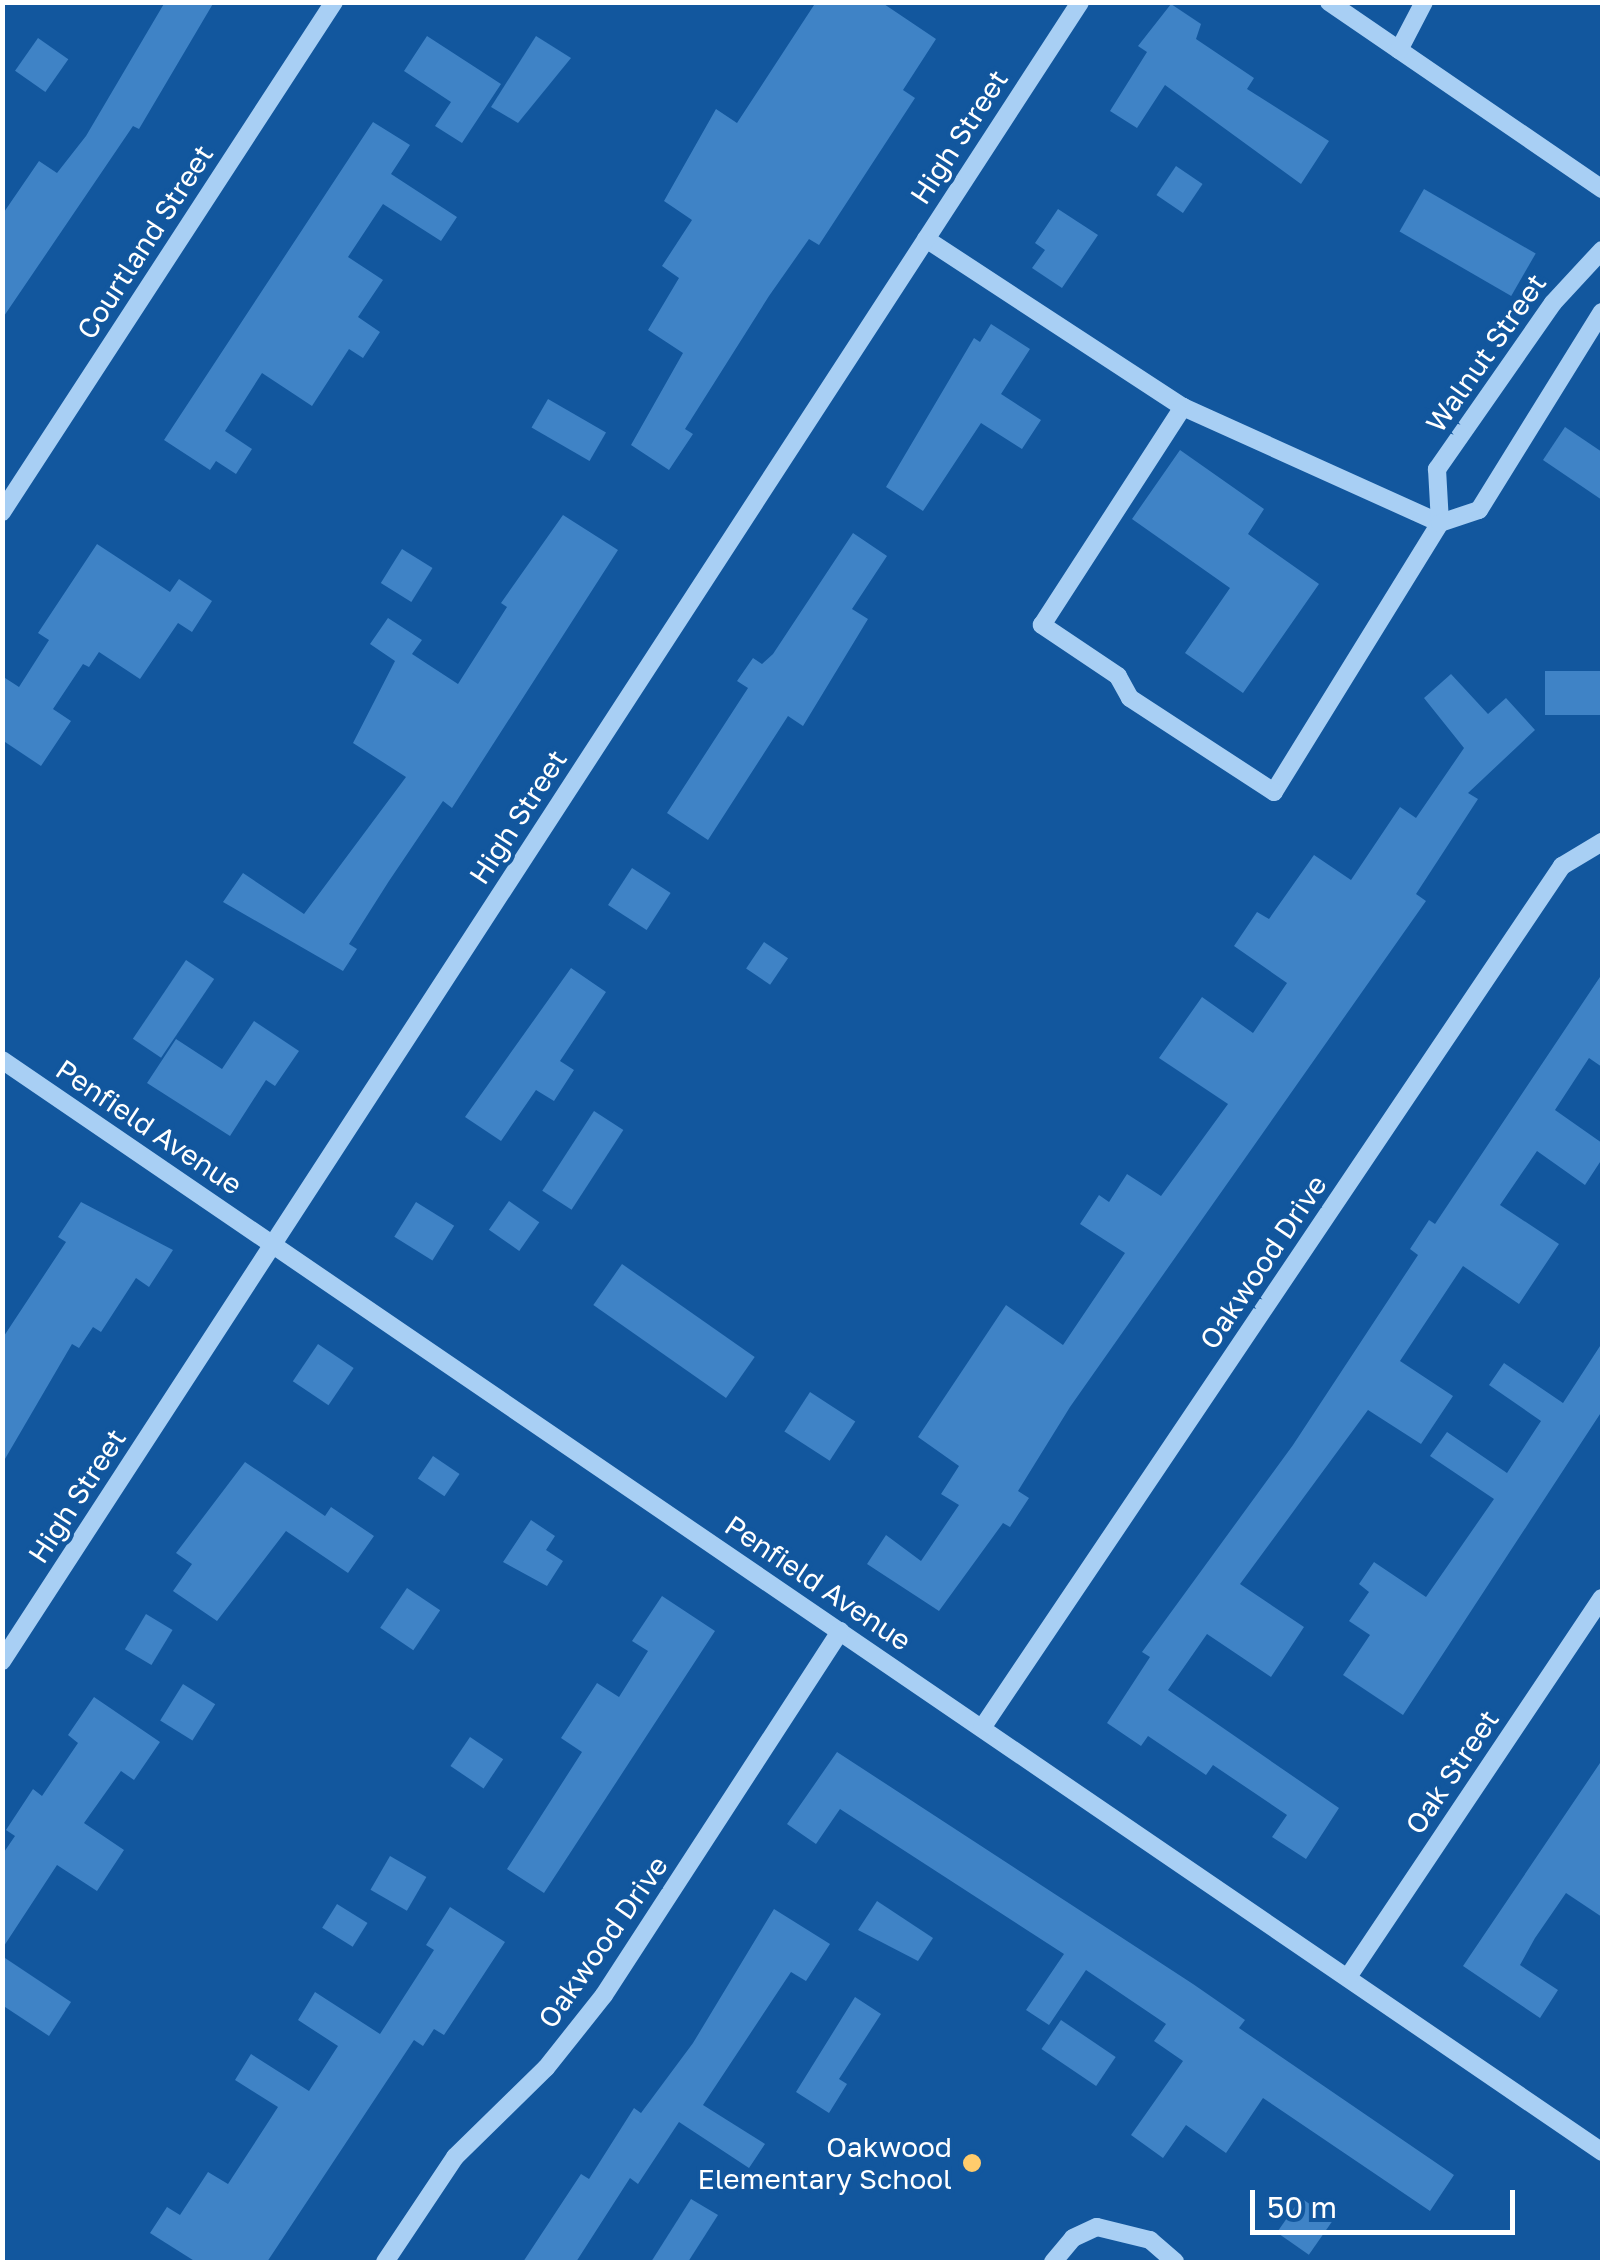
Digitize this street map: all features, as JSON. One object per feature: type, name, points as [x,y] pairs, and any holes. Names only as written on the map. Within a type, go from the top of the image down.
[{"type":"street","name":"Courtland Street","points":[[2,512],[334,2]]},
{"type":"street","name":"High Street","points":[[2,1661],[1080,2]]},
{"type":"street","points":[[1329,2],[1602,189]]},
{"type":"street","points":[[1398,50],[1424,2]]},
{"type":"street","points":[[926,239],[1183,407],[1440,523]]},
{"type":"street","name":"Walnut Street","points":[[1440,523],[1437,469],[1553,303],[1602,250]]},
{"type":"street","points":[[1183,407],[1042,625],[1118,676],[1130,698],[1274,792],[1440,523],[1479,510],[1602,312]]},
{"type":"street","name":"Oakwood Drive","points":[[982,1728],[1562,866],[1602,842]]},
{"type":"street","name":"Penfield Avenue","points":[[2,1060],[1602,2152]]},
{"type":"street","name":"Oak Street","points":[[1348,1977],[1602,1598]]},
{"type":"street","name":"Oakwood Drive","points":[[384,2262],[455,2158],[546,2068],[604,1995],[840,1632]]},
{"type":"street","points":[[1053,2262],[1085,2232],[1128,2230],[1175,2262]]},
{"type":"building","points":[[165,2],[214,2],[139,129],[133,126],[2,319],[2,215],[39,161],[57,173],[86,136]]},
{"type":"building","points":[[816,2],[881,2],[936,39],[903,90],[915,98],[819,245],[809,239],[769,296],[685,429],[693,434],[669,470],[631,445],[683,353],[648,330],[679,278],[662,266],[692,220],[664,201],[716,109],[737,123]]},
{"type":"building","points":[[1171,4],[1201,24],[1196,39],[1254,78],[1247,89],[1329,141],[1301,184],[1165,85],[1137,128],[1110,111],[1147,52],[1138,46]]},
{"type":"building","points":[[427,36],[501,84],[462,143],[435,126],[451,102],[404,71]]},
{"type":"building","points":[[536,36],[571,58],[518,123],[491,107]]},
{"type":"building","points":[[38,38],[68,59],[45,92],[15,71]]},
{"type":"building","points":[[373,122],[410,145],[391,174],[457,217],[441,241],[383,204],[348,257],[383,280],[358,317],[380,332],[363,358],[349,349],[312,406],[262,373],[225,431],[252,449],[236,474],[216,461],[210,470],[164,440]]},
{"type":"building","points":[[1176,166],[1203,184],[1183,213],[1156,195]]},
{"type":"building","points":[[1424,189],[1536,254],[1511,296],[1400,231]]},
{"type":"building","points":[[1058,209],[1098,235],[1062,288],[1032,268],[1045,250],[1035,243]]},
{"type":"building","points":[[991,324],[1030,349],[1001,394],[1041,420],[1022,449],[981,423],[923,511],[886,487],[974,338],[980,342]]},
{"type":"building","points":[[548,399],[606,432],[590,461],[532,428]]},
{"type":"building","points":[[1565,427],[1602,452],[1602,500],[1543,460]]},
{"type":"building","points":[[1180,450],[1264,509],[1248,534],[1319,584],[1243,693],[1185,653],[1230,588],[1132,519]]},
{"type":"building","points":[[563,515],[618,550],[452,808],[443,801],[389,881],[349,944],[357,949],[343,971],[223,902],[243,873],[304,914],[406,777],[353,743],[395,661],[370,644],[388,618],[422,640],[412,654],[458,684],[507,607],[501,603]]},
{"type":"building","points":[[853,533],[887,556],[852,609],[868,619],[803,726],[788,716],[708,840],[667,813],[748,688],[737,681],[753,658],[762,664],[773,654]]},
{"type":"building","points":[[97,544],[170,592],[179,579],[212,601],[192,632],[178,623],[140,679],[99,652],[89,667],[83,664],[53,709],[71,721],[41,766],[2,740],[2,676],[19,687],[49,640],[38,633]]},
{"type":"building","points":[[402,549],[433,568],[411,602],[381,583]]},
{"type":"building","points":[[1545,671],[1602,671],[1602,715],[1545,715]]},
{"type":"building","points":[[1451,674],[1488,714],[1506,698],[1535,730],[1468,793],[1478,799],[1416,894],[1426,901],[1070,1407],[1018,1491],[1029,1498],[1010,1527],[1003,1523],[939,1611],[867,1564],[886,1535],[921,1561],[959,1505],[941,1494],[959,1466],[918,1437],[1006,1305],[1063,1345],[1125,1253],[1080,1224],[1099,1195],[1109,1202],[1127,1174],[1161,1196],[1228,1104],[1159,1058],[1202,997],[1253,1033],[1287,983],[1234,946],[1257,912],[1269,919],[1314,855],[1351,880],[1400,807],[1416,818],[1464,748],[1424,698]]},
{"type":"building","points":[[632,868],[671,893],[647,930],[608,905]]},
{"type":"building","points":[[764,942],[788,958],[770,985],[746,969]]},
{"type":"building","points":[[186,960],[214,979],[161,1058],[133,1039]]},
{"type":"building","points":[[571,968],[606,992],[560,1061],[574,1070],[554,1101],[536,1090],[501,1141],[465,1117]]},
{"type":"building","points":[[1602,974],[1602,1067],[1589,1058],[1555,1110],[1602,1143],[1602,1159],[1585,1185],[1537,1151],[1500,1205],[1559,1244],[1519,1304],[1463,1266],[1400,1361],[1453,1396],[1421,1444],[1368,1410],[1240,1584],[1304,1627],[1271,1677],[1207,1634],[1168,1690],[1339,1808],[1306,1859],[1272,1837],[1287,1815],[1213,1765],[1206,1775],[1148,1736],[1141,1746],[1107,1723],[1150,1657],[1142,1652],[1293,1445],[1418,1255],[1410,1249],[1429,1220],[1435,1224]]},
{"type":"building","points":[[254,1021],[299,1051],[275,1086],[266,1080],[230,1136],[147,1083],[176,1039],[222,1069]]},
{"type":"building","points":[[594,1111],[623,1130],[572,1210],[542,1191]]},
{"type":"building","points":[[509,1201],[539,1222],[519,1251],[489,1230]]},
{"type":"building","points":[[81,1202],[173,1250],[149,1287],[136,1278],[101,1332],[93,1327],[79,1348],[72,1344],[2,1464],[2,1339],[66,1242],[58,1237]]},
{"type":"building","points":[[416,1202],[454,1226],[432,1261],[394,1237]]},
{"type":"building","points":[[622,1264],[755,1357],[726,1398],[593,1305]]},
{"type":"building","points":[[1602,1343],[1602,1411],[1403,1715],[1343,1675],[1370,1635],[1349,1621],[1369,1592],[1359,1584],[1374,1562],[1426,1597],[1494,1499],[1430,1456],[1447,1432],[1507,1473],[1541,1421],[1489,1385],[1504,1363],[1563,1403]]},
{"type":"building","points":[[318,1344],[354,1368],[328,1405],[293,1381]]},
{"type":"building","points":[[810,1392],[855,1421],[830,1461],[784,1431]]},
{"type":"building","points":[[433,1456],[460,1474],[444,1496],[418,1478]]},
{"type":"building","points":[[245,1462],[325,1516],[331,1507],[374,1536],[348,1573],[286,1531],[217,1621],[173,1591],[192,1564],[176,1553]]},
{"type":"building","points":[[531,1520],[555,1536],[546,1550],[563,1561],[547,1586],[503,1562]]},
{"type":"building","points":[[407,1588],[440,1610],[413,1650],[380,1628]]},
{"type":"building","points":[[662,1596],[715,1631],[544,1893],[507,1869],[582,1752],[561,1738],[597,1683],[619,1697],[648,1651],[632,1641]]},
{"type":"building","points":[[146,1614],[173,1630],[151,1665],[125,1649]]},
{"type":"building","points":[[183,1684],[215,1704],[192,1741],[160,1720]]},
{"type":"building","points":[[94,1697],[160,1742],[134,1780],[121,1771],[84,1823],[124,1850],[97,1891],[57,1865],[2,1949],[2,1855],[15,1836],[6,1830],[33,1789],[42,1796],[78,1743],[68,1735]]},
{"type":"building","points":[[470,1737],[503,1759],[484,1788],[450,1766]]},
{"type":"building","points":[[837,1752],[1193,1984],[1245,2020],[1239,2028],[1454,2175],[1430,2211],[1263,2098],[1226,2153],[1186,2125],[1163,2158],[1131,2135],[1183,2061],[1154,2041],[1166,2024],[1086,1970],[1049,2025],[1026,2010],[1064,1954],[840,1809],[816,1844],[787,1824]]},
{"type":"building","points":[[1602,1760],[1602,1917],[1566,1893],[1535,1938],[1520,1965],[1558,1990],[1540,2018],[1463,1966]]},
{"type":"building","points":[[390,1856],[426,1877],[407,1911],[370,1890]]},
{"type":"building","points":[[877,1901],[933,1938],[918,1961],[858,1930]]},
{"type":"building","points":[[337,1904],[368,1923],[353,1947],[322,1928]]},
{"type":"building","points":[[450,1907],[505,1942],[444,2035],[434,2029],[423,2046],[414,2040],[267,2262],[196,2262],[150,2233],[167,2207],[180,2215],[208,2172],[228,2184],[278,2107],[235,2080],[251,2054],[309,2091],[338,2046],[298,2020],[315,1992],[380,2034],[434,1950],[426,1945]]},
{"type":"building","points":[[774,1909],[830,1944],[806,1981],[791,1972],[703,2105],[765,2144],[749,2168],[679,2122],[638,2184],[630,2178],[576,2262],[523,2262],[581,2174],[589,2179],[634,2108],[641,2113],[693,2043]]},
{"type":"building","points":[[2,1956],[71,2002],[49,2036],[2,2005]]},
{"type":"building","points":[[855,1997],[881,2014],[839,2079],[847,2084],[829,2113],[796,2092]]},
{"type":"building","points":[[1061,2020],[1116,2057],[1096,2086],[1041,2049]]},
{"type":"building","points":[[1301,2198],[1333,2220],[1309,2255],[1277,2232]]},
{"type":"building","points":[[691,2199],[718,2215],[688,2262],[651,2262]]},
{"type":"place","name":"Oakwood Elementary School","points":[[972,2163]]}]
